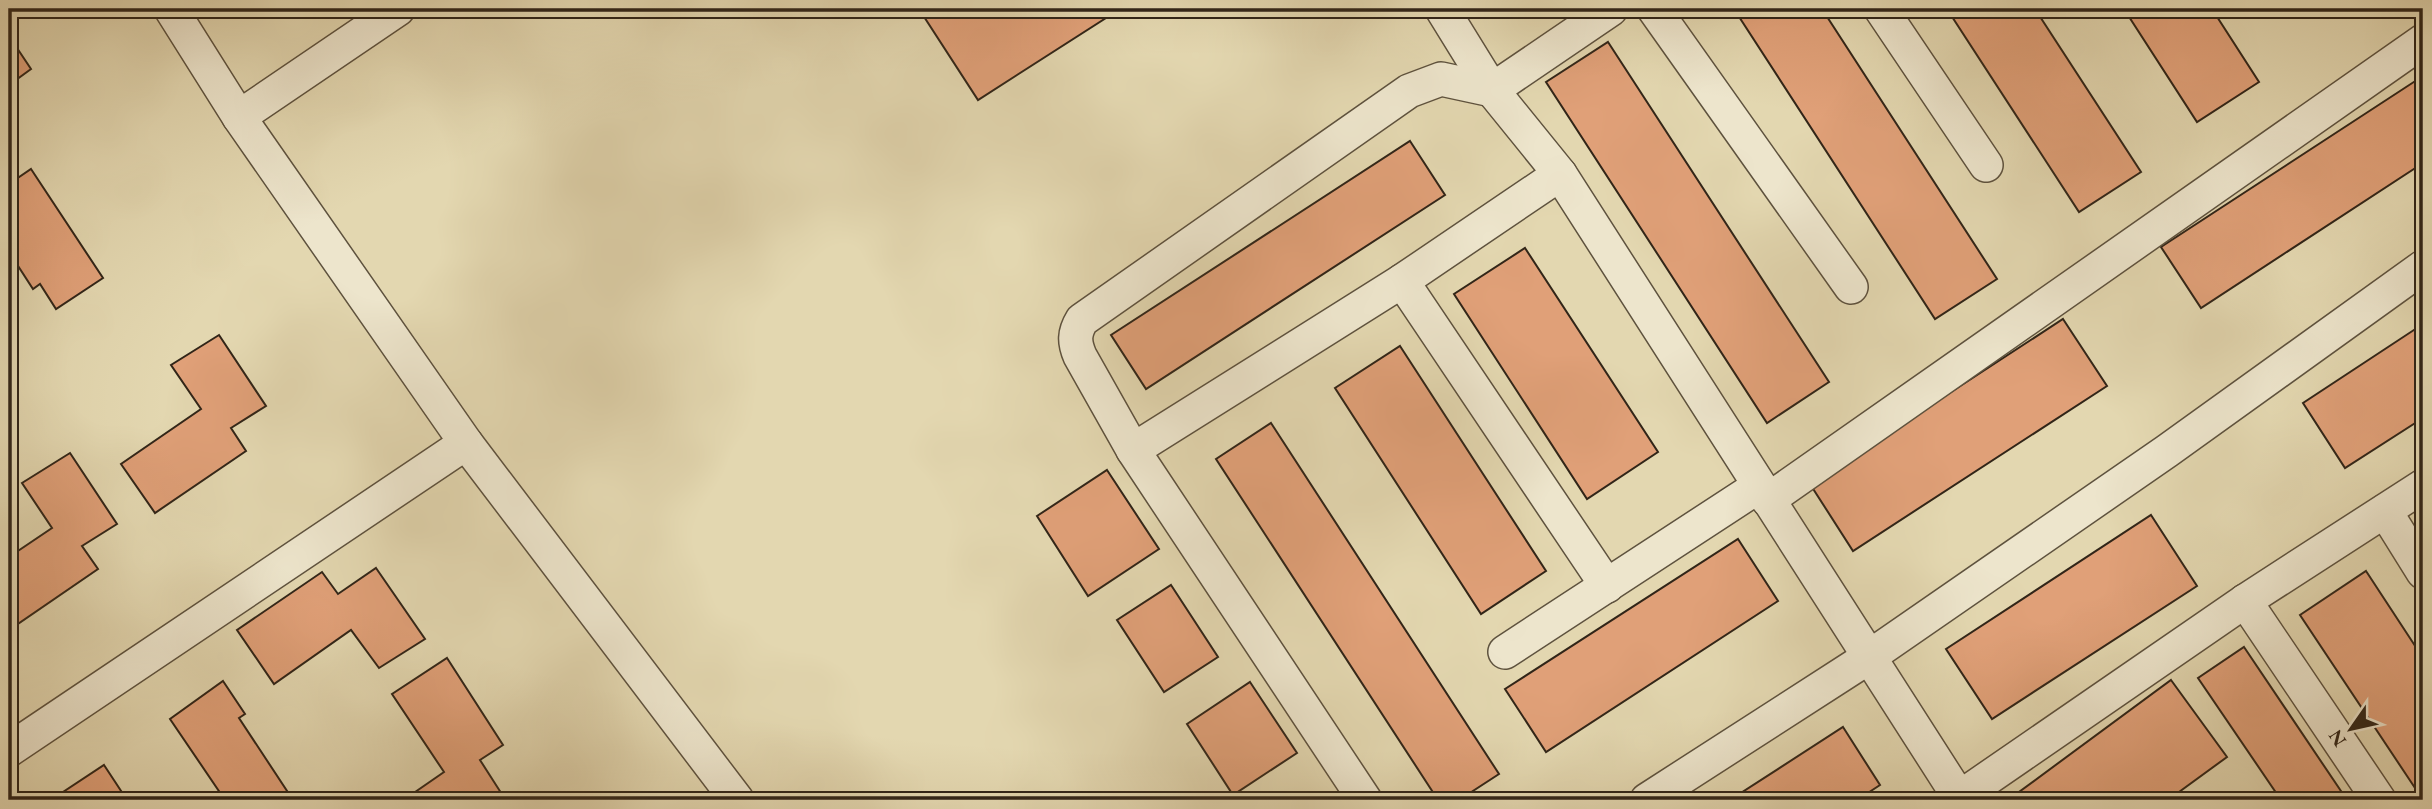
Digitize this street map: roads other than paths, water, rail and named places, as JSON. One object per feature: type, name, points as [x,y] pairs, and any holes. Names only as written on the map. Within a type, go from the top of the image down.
[{"type":"street","points":[[171,9],[239,117],[466,443],[737,800]]},
{"type":"street","points":[[239,117],[398,9]]},
{"type":"street","points":[[1442,9],[1492,90],[1560,174],[1959,800],[2245,601],[2423,486]]},
{"type":"street","points":[[1364,800],[1133,450],[1080,356],[1075,344],[1076,330],[1082,320],[1409,91],[1441,79],[1492,90],[1611,9]]},
{"type":"street","points":[[1654,9],[1851,287]]},
{"type":"street","points":[[1881,9],[1986,165]]},
{"type":"street","points":[[1505,652],[1607,586],[1764,493],[2423,41]]},
{"type":"street","points":[[1133,450],[1402,281],[1560,174]]},
{"type":"street","points":[[1647,800],[1869,657],[2167,451],[2423,267]]},
{"type":"street","points":[[1402,281],[1607,586]]},
{"type":"street","points":[[9,750],[466,443]]},
{"type":"street","points":[[2385,512],[2423,572]]},
{"type":"street","points":[[2245,601],[2379,800]]}]
